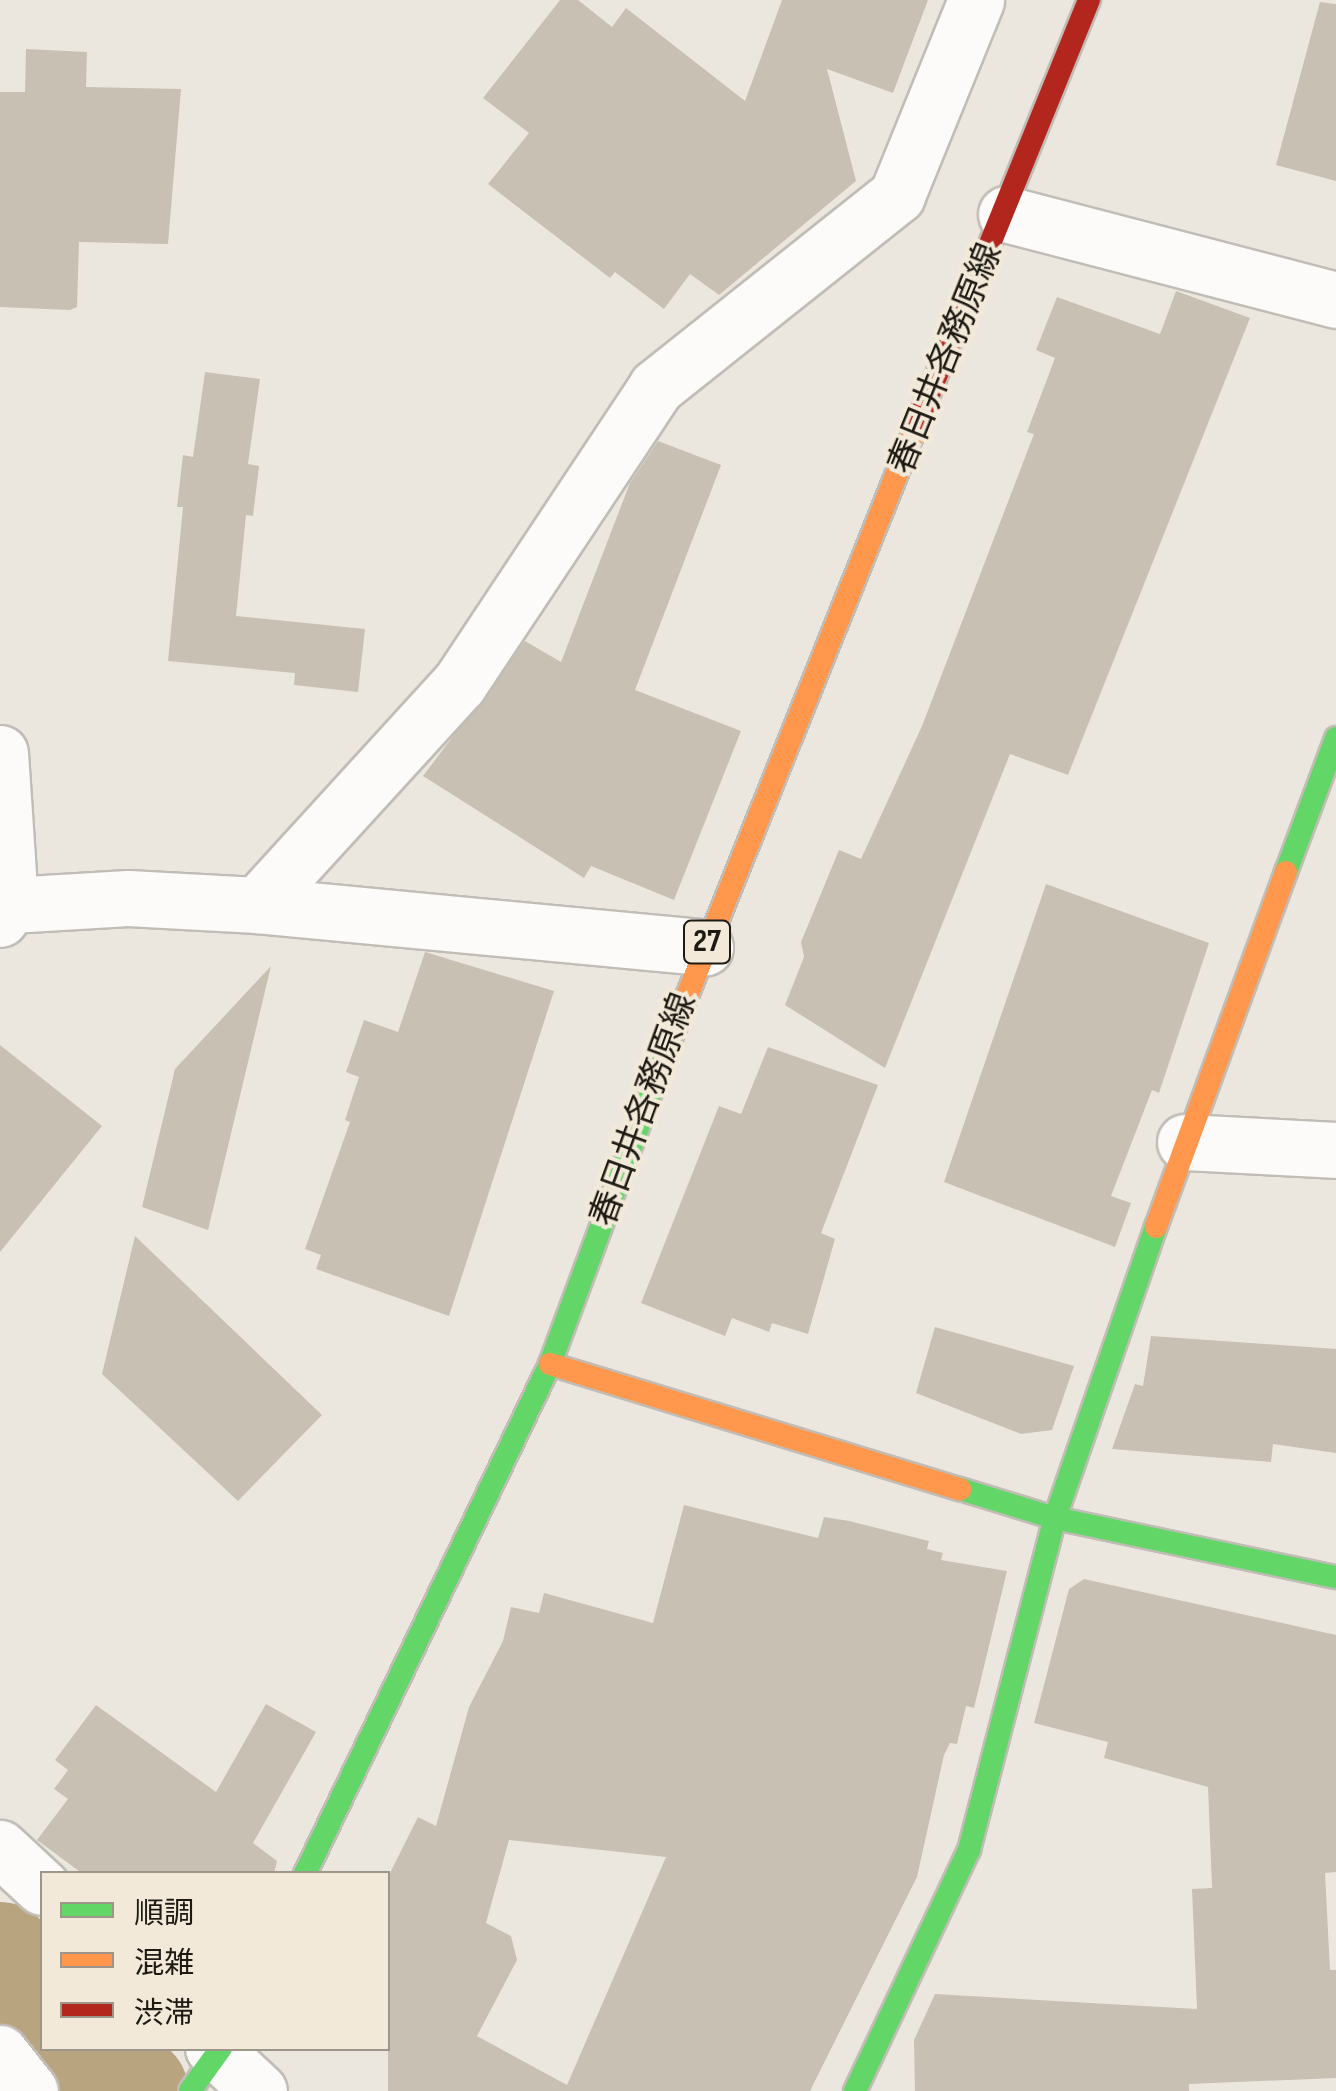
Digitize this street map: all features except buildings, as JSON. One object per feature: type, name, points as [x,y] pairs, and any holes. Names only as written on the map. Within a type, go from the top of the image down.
[{"type":"street","points":[[257,904],[459,684],[656,387],[897,196],[976,0]]},
{"type":"street","name":"春日井各務原線","points":[[306,1871],[550,1364],[704,948],[1006,214],[1088,0]]},
{"type":"street","points":[[1006,214],[1336,300]]},
{"type":"street","points":[[855,2091],[970,1850],[1055,1518],[1185,1142],[1336,738]]},
{"type":"street","points":[[0,753],[5,912],[128,898],[257,904],[704,948]]},
{"type":"street","points":[[1185,1142],[1336,1150]]},
{"type":"street","points":[[550,1364],[1055,1518],[1336,1578]]},
{"type":"street","points":[[0,1848],[40,1885]]},
{"type":"street","points":[[0,2054],[30,2091]]},
{"type":"street","points":[[211,2060],[259,2091]]},
{"type":"waterway","points":[[0,1957],[40,1999]]},
{"type":"waterway","points":[[92,2051],[133,2091]]},
{"type":"traffic: fast","points":[[1286,872],[1336,738]]},
{"type":"traffic: fast","points":[[306,1871],[550,1364],[683,1006]]},
{"type":"traffic: fast","points":[[855,2091],[969,1850],[1055,1518],[1156,1227]]},
{"type":"traffic: fast","points":[[960,1489],[1055,1518],[1336,1577]]},
{"type":"traffic: fast","points":[[190,2091],[219,2051]]},
{"type":"traffic: slow","points":[[683,1006],[916,426]]},
{"type":"traffic: slow","points":[[1156,1227],[1286,872]]},
{"type":"traffic: slow","points":[[550,1364],[960,1489]]},
{"type":"traffic: jam","points":[[916,426],[1089,0]]}]
